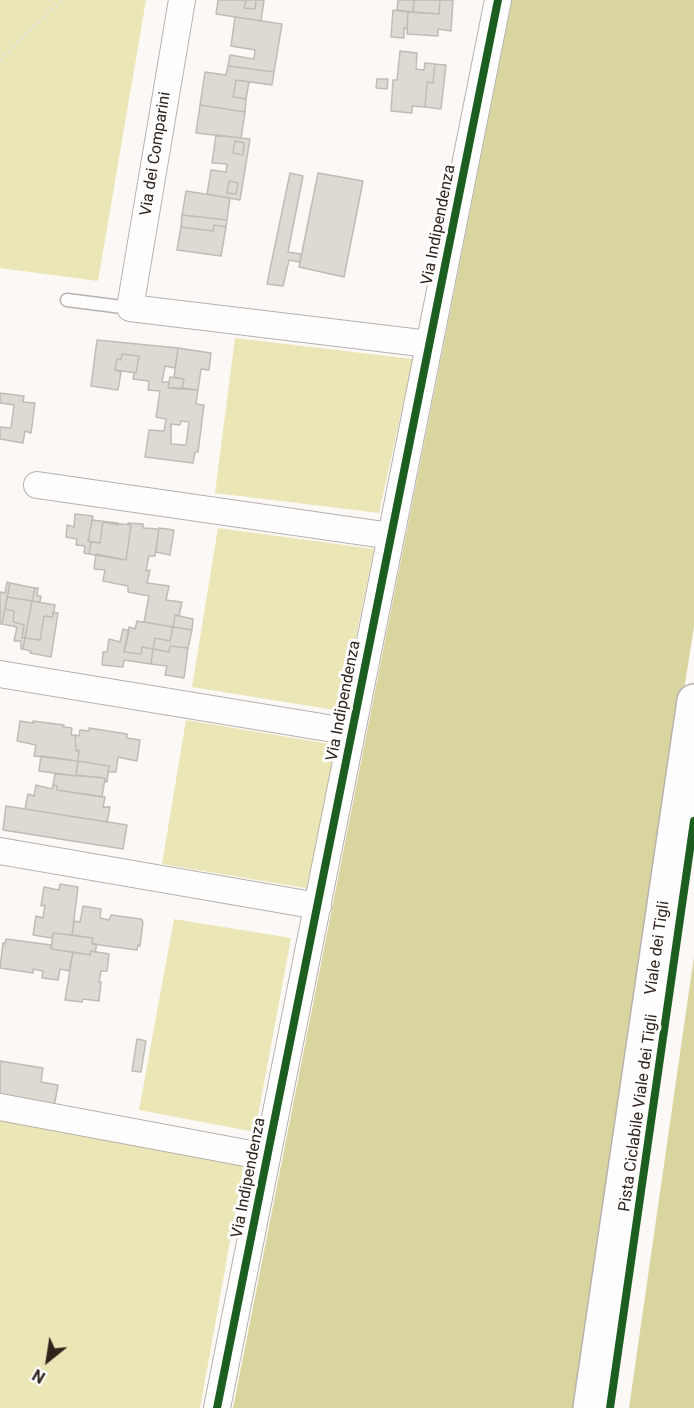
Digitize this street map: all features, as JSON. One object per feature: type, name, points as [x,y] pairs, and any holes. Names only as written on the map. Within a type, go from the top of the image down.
[{"type":"street","name":"Via dei Comparini","points":[[130,308],[182,0]]},
{"type":"street","name":"Via Indipendenza","points":[[217,1408],[498,0]]},
{"type":"street","points":[[130,308],[429,344]]},
{"type":"street","points":[[37,485],[391,536]]},
{"type":"street","name":"Via Indipendenza","points":[[0,674],[352,732]]},
{"type":"street","name":"Viale dei Tigli","points":[[590,1408],[694,701]]},
{"type":"street","points":[[0,852],[318,906]]},
{"type":"street","name":"Via Indipendenza","points":[[0,1107],[267,1158]]},
{"type":"lane","points":[[67,300],[130,308]]},
{"type":"path","points":[[0,60],[61,0]]},
{"type":"shaded area","points":[[0,0],[146,0],[98,281],[0,268]]},
{"type":"shaded area","points":[[512,0],[694,0],[694,626],[573,1408],[233,1408]]},
{"type":"shaded area","points":[[235,338],[413,359],[379,513],[215,493]]},
{"type":"shaded area","points":[[218,528],[374,549],[341,711],[192,687]]},
{"type":"shaded area","points":[[186,720],[336,745],[311,889],[162,864]]},
{"type":"shaded area","points":[[174,919],[291,938],[255,1132],[139,1110]]},
{"type":"shaded area","points":[[694,956],[694,1408],[629,1408]]},
{"type":"shaded area","points":[[0,1119],[244,1164],[200,1408],[0,1408]]},
{"type":"building","points":[[218,0],[246,0],[244,8],[255,9],[256,0],[264,0],[261,21],[216,14]]},
{"type":"building","points":[[246,0],[256,0],[255,9],[244,8]]},
{"type":"building","points":[[398,0],[414,0],[413,12],[397,10]]},
{"type":"building","points":[[414,0],[440,0],[439,14],[413,12]]},
{"type":"building","points":[[440,0],[453,0],[451,31],[438,29],[438,36],[407,34],[408,12],[439,14]]},
{"type":"building","points":[[393,10],[408,12],[404,38],[391,37]]},
{"type":"building","points":[[235,17],[282,24],[274,72],[228,66],[230,55],[254,59],[255,50],[231,46]]},
{"type":"building","points":[[400,51],[417,53],[416,69],[424,70],[425,63],[435,64],[433,83],[427,82],[425,107],[412,106],[412,113],[391,111],[393,80],[397,80]]},
{"type":"building","points":[[435,64],[446,65],[441,109],[425,107],[427,82],[433,83]]},
{"type":"building","points":[[228,66],[274,72],[272,85],[236,80],[233,97],[246,99],[245,112],[200,105],[205,72],[226,75]]},
{"type":"building","points":[[377,79],[388,79],[387,89],[376,88]]},
{"type":"building","points":[[236,80],[249,82],[246,99],[233,97]]},
{"type":"building","points":[[200,105],[245,112],[241,138],[196,133]]},
{"type":"building","points":[[216,135],[250,139],[240,200],[207,194],[211,170],[226,172],[227,164],[212,163]],"holes":[[[235,141],[244,143],[243,155],[233,153]],[[229,181],[238,183],[236,194],[227,193]]]},
{"type":"building","points":[[235,141],[244,143],[243,155],[233,153]]},
{"type":"building","points":[[290,173],[303,176],[288,252],[301,254],[300,262],[289,260],[283,286],[267,284]]},
{"type":"building","points":[[318,173],[363,181],[344,277],[299,267]]},
{"type":"building","points":[[229,181],[238,183],[236,194],[227,193]]},
{"type":"building","points":[[186,191],[230,198],[227,220],[182,215]]},
{"type":"building","points":[[182,215],[227,220],[226,227],[214,225],[213,231],[181,227]]},
{"type":"building","points":[[214,225],[226,227],[221,256],[177,250],[181,227],[213,231]]},
{"type":"building","points":[[97,340],[178,348],[175,368],[165,366],[162,382],[169,382],[168,388],[198,390],[196,404],[204,405],[198,452],[195,452],[193,463],[145,457],[149,430],[164,431],[166,419],[156,417],[160,391],[148,390],[149,381],[133,379],[139,356],[122,354],[121,360],[117,359],[115,370],[121,372],[118,390],[91,386]],"holes":[[[181,421],[189,422],[186,445],[171,444],[171,424],[180,425]]]},
{"type":"building","points":[[178,348],[211,353],[209,370],[201,369],[198,390],[182,388],[184,379],[174,377]]},
{"type":"building","points":[[122,354],[139,356],[136,373],[115,370],[117,359],[121,360]]},
{"type":"building","points":[[170,377],[184,379],[182,388],[168,388]]},
{"type":"building","points":[[0,393],[24,396],[23,402],[35,403],[31,433],[25,431],[23,443],[0,439],[0,427],[11,428],[14,405],[0,403]]},
{"type":"building","points":[[75,514],[93,516],[88,541],[91,542],[89,554],[84,553],[85,546],[76,545],[77,539],[66,537],[67,525],[74,527]]},
{"type":"building","points":[[92,520],[118,523],[118,525],[103,522],[100,543],[88,541]]},
{"type":"building","points":[[103,522],[131,525],[126,560],[89,554],[91,542],[100,543]]},
{"type":"building","points":[[128,523],[143,524],[143,528],[159,529],[155,556],[149,556],[146,571],[150,570],[147,583],[169,586],[166,600],[182,602],[179,616],[175,615],[173,627],[144,622],[149,596],[128,592],[128,586],[103,581],[105,570],[94,569],[96,554],[126,560],[131,525]]},
{"type":"building","points":[[159,528],[174,530],[170,555],[156,552]]},
{"type":"building","points":[[7,582],[10,583],[2,624],[0,624],[0,592],[5,593]]},
{"type":"building","points":[[10,583],[35,588],[32,601],[7,597]]},
{"type":"building","points":[[35,588],[38,588],[37,596],[41,596],[40,602],[32,601]]},
{"type":"building","points":[[7,597],[32,601],[25,638],[22,638],[24,625],[13,622],[14,611],[5,609]]},
{"type":"building","points":[[32,601],[55,605],[53,617],[44,616],[40,640],[25,638]]},
{"type":"building","points":[[5,609],[14,611],[13,622],[24,625],[23,649],[21,649],[21,641],[14,641],[17,627],[2,624]]},
{"type":"building","points":[[53,612],[58,613],[51,657],[30,653],[31,651],[23,649],[25,638],[40,640],[44,616],[53,617]]},
{"type":"building","points":[[175,615],[193,619],[192,630],[173,627]]},
{"type":"building","points":[[137,621],[173,627],[170,641],[155,638],[153,649],[142,647],[141,654],[124,652],[129,627],[135,629]]},
{"type":"building","points":[[173,627],[192,630],[188,648],[170,646],[169,652],[153,649],[155,638],[170,641]]},
{"type":"building","points":[[123,629],[129,631],[124,652],[141,654],[142,647],[153,649],[151,664],[124,660],[123,667],[102,665],[103,652],[107,652],[109,639],[120,642]]},
{"type":"building","points":[[170,646],[188,648],[184,678],[165,675],[167,666],[151,664],[153,649],[169,652]]},
{"type":"building","points":[[20,721],[64,725],[63,727],[72,728],[71,735],[75,735],[76,751],[79,750],[78,761],[34,756],[36,745],[17,741]]},
{"type":"building","points":[[89,728],[127,734],[127,738],[140,740],[137,761],[118,757],[116,772],[108,772],[109,766],[78,761],[79,750],[76,751],[75,735],[79,736],[80,730],[89,731]]},
{"type":"building","points":[[41,756],[78,761],[76,776],[39,771]]},
{"type":"building","points":[[78,761],[109,766],[107,782],[105,778],[76,775]]},
{"type":"building","points":[[55,774],[105,778],[102,797],[57,790],[57,786],[53,785]]},
{"type":"building","points":[[36,785],[52,789],[53,785],[57,786],[57,790],[105,797],[103,807],[110,807],[107,822],[25,809],[28,794],[34,796]]},
{"type":"building","points":[[6,806],[127,825],[123,849],[3,830]]},
{"type":"building","points":[[60,884],[78,887],[72,935],[53,933],[52,938],[33,935],[36,916],[43,918],[45,905],[41,906],[44,887],[59,890]]},
{"type":"building","points":[[83,906],[101,909],[100,918],[109,920],[111,915],[141,919],[143,922],[140,946],[138,945],[137,950],[92,944],[93,938],[72,935],[74,921],[80,922]]},
{"type":"building","points":[[53,933],[93,938],[92,944],[97,944],[95,952],[91,951],[90,955],[51,949]]},
{"type":"building","points":[[6,939],[51,945],[51,949],[73,952],[69,971],[60,969],[58,980],[42,978],[43,971],[33,969],[33,973],[0,968],[3,943],[5,944]]},
{"type":"building","points":[[91,951],[109,954],[107,971],[101,971],[99,1001],[65,1000],[73,952],[90,955]]},
{"type":"building","points":[[137,1039],[146,1041],[141,1072],[132,1071]]},
{"type":"building","points":[[0,1061],[43,1068],[41,1082],[58,1085],[54,1107],[0,1099]]},
{"type":"cycle path","points":[[217,1408],[498,0]]},
{"type":"cycle path","name":"Pista Ciclabile Viale dei Tigli","points":[[610,1408],[694,821]]}]
